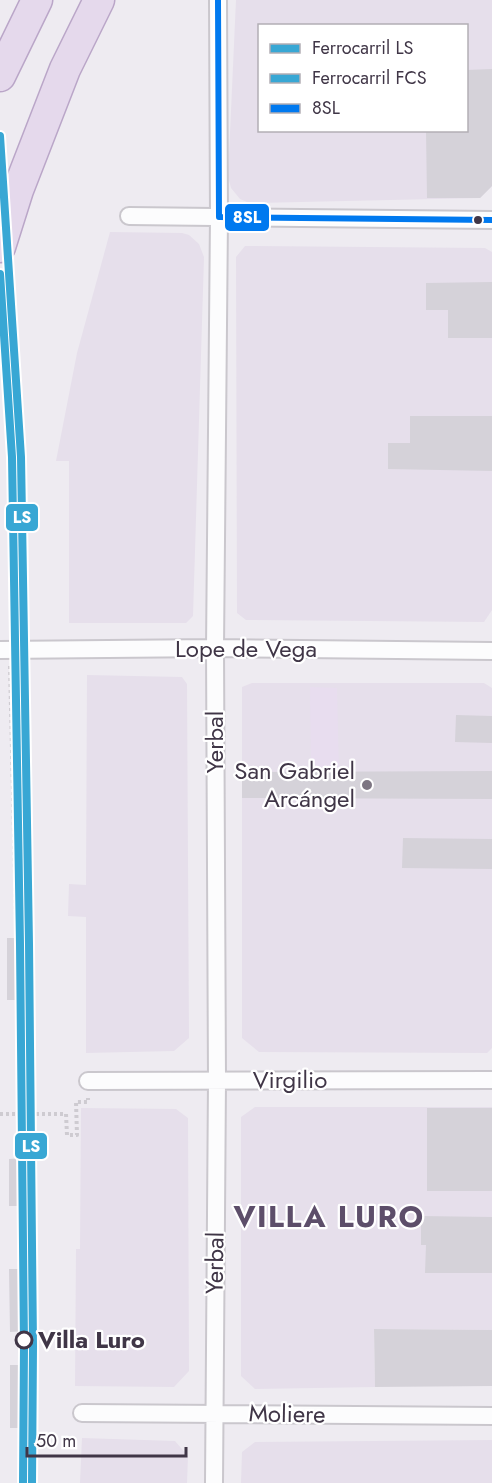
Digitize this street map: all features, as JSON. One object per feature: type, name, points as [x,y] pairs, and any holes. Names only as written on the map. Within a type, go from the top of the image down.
[{"type":"highway","points":[[0,76],[37,0]]},
{"type":"highway","points":[[0,247],[18,190],[65,69],[99,0]]},
{"type":"street","name":"Yerbal","points":[[214,1483],[217,1081],[215,648],[219,217],[218,0]]},
{"type":"street","points":[[129,216],[492,220]]},
{"type":"street","name":"Lope de Vega","points":[[5,650],[215,648],[492,651]]},
{"type":"street","name":"Virgilio","points":[[88,1081],[492,1080]]},
{"type":"street","name":"Moliere","points":[[82,1413],[492,1416]]},
{"type":"path","points":[[5,650],[18,1000]]},
{"type":"path","points":[[0,1114],[66,1114],[67,1135],[77,1135],[76,1102]]},
{"type":"shaded area","points":[[236,0],[492,0],[492,186],[480,198],[256,203],[240,199],[231,188],[228,177]]},
{"type":"shaded area","points":[[110,232],[182,233],[189,235],[199,244],[204,257],[193,616],[186,623],[69,623],[69,461],[56,461],[77,353]]},
{"type":"shaded area","points":[[245,246],[485,248],[492,252],[492,610],[484,622],[246,620],[237,613],[236,257]]},
{"type":"shaded area","points":[[87,675],[182,677],[187,684],[189,1038],[174,1051],[86,1053],[86,917],[68,916],[69,884],[86,885]]},
{"type":"shaded area","points":[[252,683],[484,683],[492,688],[492,1048],[487,1053],[259,1052],[242,1038],[242,687]]},
{"type":"shaded area","points":[[310,687],[337,688],[339,772],[311,772]]},
{"type":"shaded area","points":[[255,1107],[492,1107],[492,1330],[374,1329],[375,1387],[255,1389],[241,1376],[241,1117]]},
{"type":"shaded area","points":[[81,1108],[176,1109],[188,1118],[189,1371],[174,1387],[75,1386],[76,1249],[80,1249]]},
{"type":"shaded area","points":[[82,1438],[175,1441],[188,1456],[187,1483],[80,1483]]},
{"type":"shaded area","points":[[492,1440],[492,1483],[241,1483],[242,1452],[255,1442]]},
{"type":"building","points":[[492,69],[492,186],[480,198],[427,198],[426,132],[468,132],[468,70]]},
{"type":"building","points":[[492,282],[492,338],[448,338],[448,310],[426,310],[426,283]]},
{"type":"building","points":[[410,416],[492,416],[492,471],[388,469],[388,443],[410,443]]},
{"type":"building","points":[[456,715],[492,716],[492,743],[455,742]]},
{"type":"building","name":"San Gabriel Arcángel","points":[[492,771],[492,799],[242,798],[242,772]]},
{"type":"building","points":[[403,838],[492,839],[492,869],[402,868]]},
{"type":"building","points":[[7,938],[23,938],[24,1000],[7,1000]]},
{"type":"building","points":[[427,1108],[492,1108],[492,1191],[427,1191]]},
{"type":"building","points":[[24,1158],[24,1206],[9,1206],[9,1159]]},
{"type":"building","points":[[421,1216],[492,1217],[492,1273],[425,1273],[426,1245],[421,1245]]},
{"type":"building","points":[[9,1269],[25,1269],[25,1331],[10,1332]]},
{"type":"building","points":[[374,1329],[492,1330],[492,1386],[375,1387]]},
{"type":"building","points":[[10,1365],[25,1365],[25,1428],[10,1428]]},
{"type":"rail line","name":"LS","points":[[0,136],[21,457],[29,944],[32,1483]]},
{"type":"rail line","name":"FCS","points":[[0,274],[12,457],[20,944],[23,1483]]},
{"type":"transit line","name":"8SL","points":[[218,0],[219,217],[492,220]]},
{"type":"place","name":"San Gabriel Arcángel","points":[[367,785]]},
{"type":"place","name":"Villa Luro","points":[[24,1340]]},
{"type":"district","name":"VILLA LURO","points":[[329,1217]]}]
